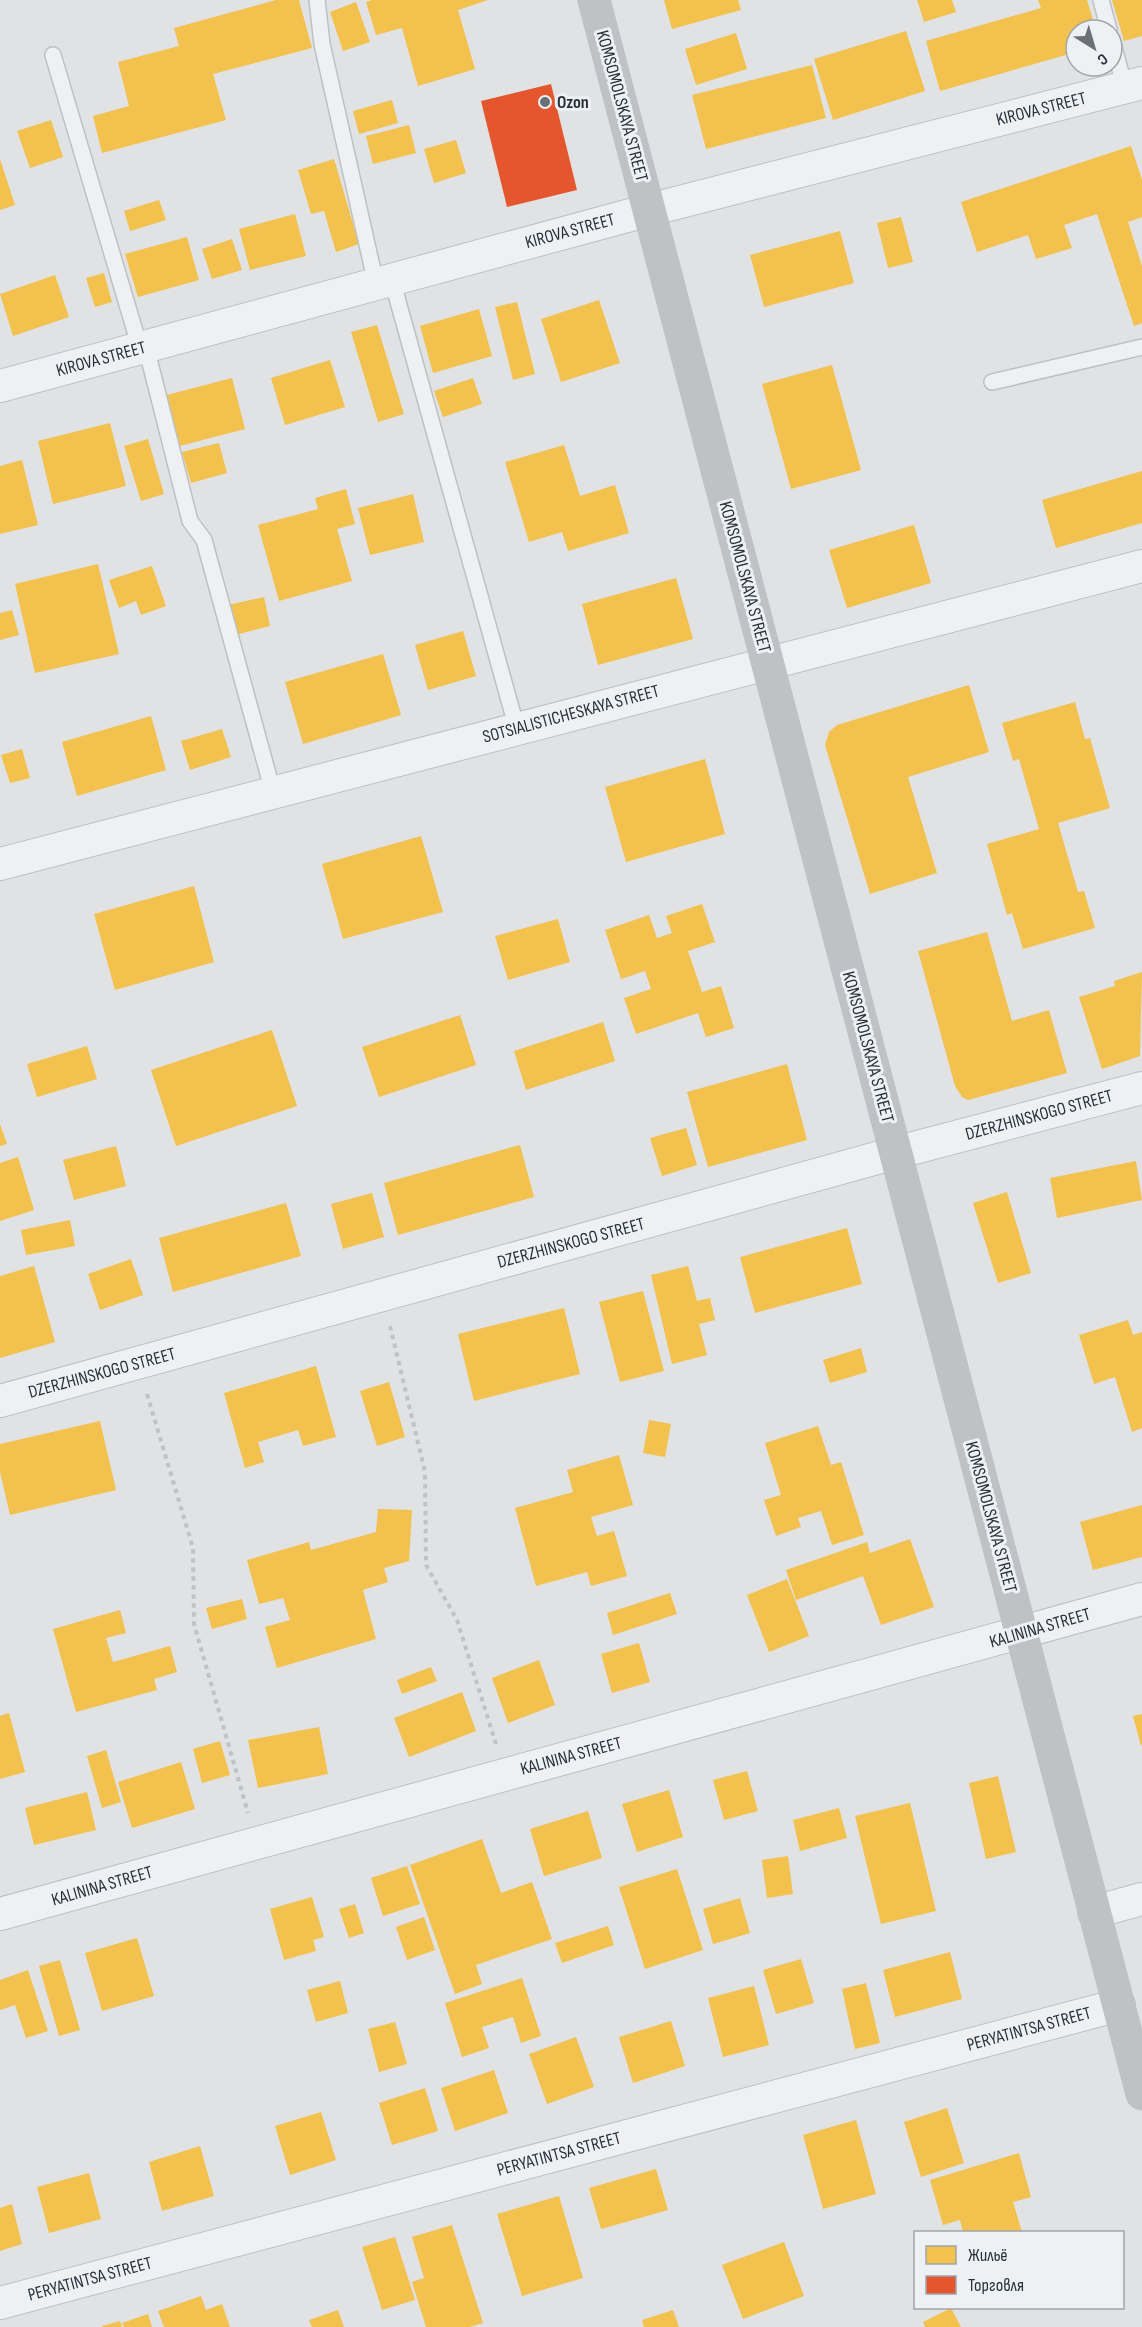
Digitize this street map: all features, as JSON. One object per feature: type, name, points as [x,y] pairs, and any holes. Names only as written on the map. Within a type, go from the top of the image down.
[{"type":"main road","name":"KOMSOMOLSKAYA STREET","points":[[594,0],[1142,2094]]},
{"type":"street","name":"KIROVA STREET","points":[[0,386],[649,210],[1134,85]]},
{"type":"street","name":"SOTSIALISTICHESKAYA STREET","points":[[0,864],[1142,566]]},
{"type":"street","name":"DZERZHINSKOGO STREET","points":[[0,1401],[895,1153],[1142,1088]]},
{"type":"street","name":"KALININA STREET","points":[[0,1914],[505,1773],[1022,1634],[1142,1599]]},
{"type":"street","points":[[1094,1911],[1142,1899]]},
{"type":"street","name":"PERYATINTSA STREET","points":[[0,2303],[1119,2005]]},
{"type":"lane","points":[[317,0],[322,44],[384,282],[518,729]]},
{"type":"lane","points":[[1101,0],[1106,18]]},
{"type":"lane","points":[[53,55],[143,347],[190,520],[204,540],[273,792]]},
{"type":"lane","points":[[1124,65],[1134,85]]},
{"type":"lane","points":[[992,382],[1142,347]]},
{"type":"path","points":[[382,1295],[425,1472],[426,1565],[457,1620],[505,1773]]},
{"type":"path","points":[[138,1363],[193,1548],[194,1624],[256,1843]]},
{"type":"building: Жильё","points":[[276,0],[299,0],[312,48],[213,74],[226,120],[102,153],[93,116],[129,106],[118,62],[179,46],[174,28]]},
{"type":"building: Жильё","points":[[372,0],[488,0],[458,10],[475,69],[418,86],[402,28],[376,35],[366,2]]},
{"type":"building: Жильё","points":[[664,0],[738,0],[741,10],[672,29]]},
{"type":"building: Жильё","points":[[917,0],[952,0],[956,12],[924,22]]},
{"type":"building: Жильё","points":[[1038,0],[1087,0],[1092,18],[1064,18],[1064,55],[940,91],[926,41],[1041,8]]},
{"type":"building: Жильё","points":[[1112,0],[1142,0],[1142,36],[1124,41],[1124,18],[1117,18]]},
{"type":"building: Жильё","points":[[356,2],[370,42],[343,51],[330,12]]},
{"type":"building: Жильё","points":[[906,31],[925,91],[833,120],[814,59]]},
{"type":"building: Жильё","points":[[736,33],[747,69],[696,85],[685,49]]},
{"type":"building: Жильё","points":[[812,65],[826,118],[706,149],[692,95]]},
{"type":"building: Жильё","points":[[392,100],[398,123],[359,134],[353,111]]},
{"type":"building: Жильё","points":[[51,120],[63,157],[30,168],[17,131]]},
{"type":"building: Жильё","points":[[409,125],[416,153],[373,164],[366,136]]},
{"type":"building: Жильё","points":[[456,140],[466,173],[434,183],[424,149]]},
{"type":"building: Жильё","points":[[1131,146],[1142,180],[1142,217],[1128,222],[1142,266],[1142,323],[1134,326],[1097,214],[1064,225],[1072,248],[1036,259],[1028,235],[977,252],[961,202]]},
{"type":"building: Жильё","points":[[0,159],[15,205],[0,210]]},
{"type":"building: Жильё","points":[[334,159],[359,244],[336,252],[324,211],[311,214],[298,170]]},
{"type":"building: Жильё","points":[[159,200],[166,220],[130,231],[124,211]]},
{"type":"building: Жильё","points":[[295,214],[306,256],[250,270],[239,229]]},
{"type":"building: Жильё","points":[[901,217],[913,262],[888,268],[877,223]]},
{"type":"building: Жильё","points":[[840,231],[854,283],[764,307],[750,255]]},
{"type":"building: Жильё","points":[[187,237],[199,280],[138,297],[125,254]]},
{"type":"building: Жильё","points":[[232,239],[242,270],[212,279],[202,249]]},
{"type":"building: Жильё","points":[[104,273],[112,302],[95,307],[86,278]]},
{"type":"building: Жильё","points":[[55,275],[69,317],[13,336],[0,294]]},
{"type":"building: Жильё","points":[[599,300],[620,363],[561,382],[541,319]]},
{"type":"building: Жильё","points":[[517,302],[535,374],[513,380],[495,307]]},
{"type":"building: Жильё","points":[[479,309],[492,356],[433,373],[420,326]]},
{"type":"building: Жильё","points":[[377,325],[404,414],[378,422],[351,332]]},
{"type":"building: Жильё","points":[[330,360],[345,407],[285,425],[271,378]]},
{"type":"building: Жильё","points":[[832,365],[861,470],[791,489],[762,384]]},
{"type":"building: Жильё","points":[[232,378],[245,429],[176,447],[163,396]]},
{"type":"building: Жильё","points":[[473,378],[482,404],[443,417],[434,391]]},
{"type":"building: Жильё","points":[[110,423],[126,486],[53,504],[38,441]]},
{"type":"building: Жильё","points":[[148,439],[164,494],[141,501],[124,446]]},
{"type":"building: Жильё","points":[[219,443],[227,473],[191,483],[182,452]]},
{"type":"building: Жильё","points":[[564,445],[580,496],[615,485],[629,533],[568,551],[562,532],[529,542],[505,462]]},
{"type":"building: Жильё","points":[[22,460],[38,525],[0,534],[0,466]]},
{"type":"building: Жильё","points":[[1142,471],[1142,523],[1056,548],[1042,500]]},
{"type":"building: Жильё","points":[[346,489],[355,524],[337,529],[352,581],[279,601],[258,525],[318,509],[315,498]]},
{"type":"building: Жильё","points":[[413,494],[424,542],[370,555],[358,508]]},
{"type":"building: Жильё","points":[[914,525],[931,583],[847,608],[829,550]]},
{"type":"building: Жильё","points":[[98,564],[119,654],[35,673],[15,584]]},
{"type":"building: Жильё","points":[[152,566],[166,606],[141,615],[136,601],[119,608],[109,580]]},
{"type":"building: Жильё","points":[[676,578],[693,639],[598,665],[582,604]]},
{"type":"building: Жильё","points":[[264,597],[270,626],[235,635],[228,605]]},
{"type":"building: Жильё","points":[[12,610],[19,635],[0,640],[0,613]]},
{"type":"building: Жильё","points":[[463,631],[476,676],[428,690],[415,645]]},
{"type":"building: Жильё","points":[[383,654],[401,715],[303,744],[285,682]]},
{"type":"building: Жильё","points":[[969,685],[989,752],[908,777],[937,873],[870,894],[825,745],[829,732],[837,725]]},
{"type":"building: Жильё","points":[[1075,702],[1085,739],[1090,738],[1110,808],[1058,823],[1078,892],[1084,891],[1095,928],[1023,949],[1012,913],[1007,915],[987,844],[1039,829],[1019,759],[1013,761],[1002,723]]},
{"type":"building: Жильё","points":[[151,716],[166,770],[77,796],[62,742]]},
{"type":"building: Жильё","points":[[222,729],[231,757],[190,770],[181,741]]},
{"type":"building: Жильё","points":[[22,749],[30,778],[10,783],[1,755]]},
{"type":"building: Жильё","points":[[705,759],[725,834],[626,862],[605,787]]},
{"type":"building: Жильё","points":[[421,836],[443,912],[343,939],[322,864]]},
{"type":"building: Жильё","points":[[194,886],[214,962],[115,990],[94,914]]},
{"type":"building: Жильё","points":[[702,904],[715,942],[688,951],[702,992],[721,986],[734,1028],[706,1037],[698,1013],[636,1034],[624,998],[651,989],[645,971],[621,979],[605,930],[649,915],[657,938],[672,933],[666,916]]},
{"type":"building: Жильё","points":[[558,919],[570,962],[508,980],[495,936]]},
{"type":"building: Жильё","points":[[987,932],[1012,1021],[1049,1010],[1067,1073],[968,1100],[962,1097],[955,1086],[918,951]]},
{"type":"building: Жильё","points":[[1142,972],[1140,1056],[1102,1069],[1079,997],[1115,986],[1114,981]]},
{"type":"building: Жильё","points":[[460,1015],[476,1065],[379,1097],[362,1047]]},
{"type":"building: Жильё","points":[[603,1022],[615,1061],[526,1090],[514,1051]]},
{"type":"building: Жильё","points":[[272,1030],[297,1106],[176,1146],[151,1070]]},
{"type":"building: Жильё","points":[[87,1046],[97,1079],[37,1097],[27,1064]]},
{"type":"building: Жильё","points":[[787,1064],[807,1140],[708,1167],[687,1092]]},
{"type":"building: Жильё","points":[[0,1124],[7,1144],[0,1146]]},
{"type":"building: Жильё","points":[[686,1128],[697,1165],[662,1176],[650,1138]]},
{"type":"building: Жильё","points":[[520,1145],[534,1197],[398,1235],[384,1183]]},
{"type":"building: Жильё","points":[[116,1146],[126,1186],[74,1200],[63,1160]]},
{"type":"building: Жильё","points":[[18,1157],[34,1210],[0,1221],[0,1163]]},
{"type":"building: Жильё","points":[[1136,1161],[1142,1200],[1057,1218],[1050,1178]]},
{"type":"building: Жильё","points":[[1007,1192],[1031,1273],[998,1283],[973,1203]]},
{"type":"building: Жильё","points":[[372,1193],[384,1237],[343,1249],[331,1204]]},
{"type":"building: Жильё","points":[[286,1203],[301,1256],[173,1292],[159,1238]]},
{"type":"building: Жильё","points":[[70,1220],[75,1246],[26,1255],[21,1230]]},
{"type":"building: Жильё","points":[[847,1228],[862,1284],[755,1313],[740,1257]]},
{"type":"building: Жильё","points":[[131,1259],[143,1295],[100,1310],[88,1274]]},
{"type":"building: Жильё","points":[[34,1266],[55,1342],[0,1358],[0,1276]]},
{"type":"building: Жильё","points":[[688,1266],[697,1301],[710,1298],[715,1320],[699,1324],[707,1355],[672,1364],[651,1275]]},
{"type":"building: Жильё","points":[[643,1291],[664,1371],[620,1382],[599,1302]]},
{"type":"building: Жильё","points":[[564,1308],[580,1374],[474,1401],[458,1334]]},
{"type":"building: Жильё","points":[[1128,1320],[1133,1335],[1142,1332],[1142,1428],[1132,1432],[1115,1377],[1094,1384],[1079,1335]]},
{"type":"building: Жильё","points":[[861,1348],[867,1372],[830,1383],[823,1360]]},
{"type":"building: Жильё","points":[[316,1366],[336,1437],[303,1446],[298,1430],[258,1442],[264,1462],[245,1468],[224,1393]]},
{"type":"building: Жильё","points":[[389,1382],[405,1437],[377,1446],[360,1391]]},
{"type":"building: Жильё","points":[[649,1420],[671,1424],[665,1457],[643,1453]]},
{"type":"building: Жильё","points":[[100,1421],[116,1490],[10,1515],[0,1472],[0,1444]]},
{"type":"building: Жильё","points":[[818,1426],[831,1465],[841,1462],[864,1535],[832,1545],[821,1511],[798,1518],[801,1527],[776,1536],[764,1500],[781,1495],[765,1443]]},
{"type":"building: Жильё","points":[[619,1455],[633,1505],[591,1517],[597,1536],[614,1531],[627,1576],[591,1586],[587,1572],[536,1586],[515,1508],[573,1492],[567,1470]]},
{"type":"building: Жильё","points":[[1142,1505],[1142,1557],[1093,1570],[1080,1522]]},
{"type":"building: Жильё","points":[[378,1509],[412,1510],[409,1561],[384,1568],[388,1582],[363,1590],[376,1639],[277,1668],[265,1627],[290,1620],[283,1598],[259,1604],[247,1560],[309,1542],[311,1550],[376,1532]]},
{"type":"building: Жильё","points":[[910,1539],[934,1607],[881,1625],[863,1576],[796,1600],[786,1570],[867,1542],[870,1553]]},
{"type":"building: Жильё","points":[[787,1579],[809,1636],[769,1652],[747,1595]]},
{"type":"building: Жильё","points":[[670,1593],[677,1614],[613,1635],[607,1613]]},
{"type":"building: Жильё","points":[[242,1599],[247,1619],[212,1629],[206,1608]]},
{"type":"building: Жильё","points":[[120,1610],[126,1633],[106,1638],[113,1662],[170,1646],[177,1672],[154,1679],[157,1690],[76,1712],[53,1629]]},
{"type":"building: Жильё","points":[[639,1643],[650,1682],[612,1693],[601,1654]]},
{"type":"building: Жильё","points":[[539,1660],[555,1705],[508,1723],[492,1678]]},
{"type":"building: Жильё","points":[[431,1667],[437,1681],[402,1694],[397,1680]]},
{"type":"building: Жильё","points":[[462,1692],[476,1731],[409,1757],[394,1718]]},
{"type":"building: Жильё","points":[[9,1713],[25,1772],[0,1779],[0,1716]]},
{"type":"building: Жильё","points":[[1142,1714],[1142,1745],[1141,1746],[1133,1716]]},
{"type":"building: Жильё","points":[[319,1727],[328,1774],[258,1788],[248,1740]]},
{"type":"building: Жильё","points":[[220,1741],[230,1775],[202,1783],[193,1749]]},
{"type":"building: Жильё","points":[[106,1750],[121,1802],[102,1808],[87,1756]]},
{"type":"building: Жильё","points":[[181,1762],[195,1809],[132,1828],[118,1782]]},
{"type":"building: Жильё","points":[[747,1771],[758,1811],[724,1820],[713,1780]]},
{"type":"building: Жильё","points":[[998,1776],[1016,1852],[986,1859],[969,1783]]},
{"type":"building: Жильё","points":[[669,1790],[683,1837],[637,1852],[622,1804]]},
{"type":"building: Жильё","points":[[87,1792],[96,1830],[34,1845],[25,1808]]},
{"type":"building: Жильё","points":[[910,1803],[936,1911],[881,1924],[855,1816]]},
{"type":"building: Жильё","points":[[839,1808],[847,1838],[800,1851],[793,1820]]},
{"type":"building: Жильё","points":[[588,1811],[602,1858],[544,1876],[530,1829]]},
{"type":"building: Жильё","points":[[482,1839],[501,1893],[532,1882],[552,1939],[476,1965],[482,1984],[455,1994],[410,1865]]},
{"type":"building: Жильё","points":[[788,1856],[793,1894],[767,1898],[762,1860]]},
{"type":"building: Жильё","points":[[407,1866],[420,1904],[383,1916],[371,1878]]},
{"type":"building: Жильё","points":[[677,1869],[703,1950],[645,1969],[619,1887]]},
{"type":"building: Жильё","points":[[312,1897],[324,1937],[313,1940],[316,1951],[284,1960],[270,1909]]},
{"type":"building: Жильё","points":[[740,1898],[750,1933],[713,1944],[703,1909]]},
{"type":"building: Жильё","points":[[355,1904],[364,1933],[349,1938],[339,1909]]},
{"type":"building: Жильё","points":[[424,1917],[435,1950],[407,1960],[396,1927]]},
{"type":"building: Жильё","points":[[608,1926],[614,1945],[562,1963],[555,1943]]},
{"type":"building: Жильё","points":[[137,1938],[154,1996],[102,2011],[85,1953]]},
{"type":"building: Жильё","points":[[950,1952],[962,1999],[895,2017],[883,1970]]},
{"type":"building: Жильё","points":[[801,1959],[814,2003],[776,2014],[763,1970]]},
{"type":"building: Жильё","points":[[60,1960],[80,2030],[59,2036],[39,1966]]},
{"type":"building: Жильё","points":[[28,1970],[48,2031],[26,2038],[15,2005],[0,2010],[0,1980]]},
{"type":"building: Жильё","points":[[522,1978],[541,2036],[521,2043],[513,2017],[482,2027],[489,2048],[462,2057],[445,2003]]},
{"type":"building: Жильё","points":[[340,1981],[348,2013],[316,2022],[307,1990]]},
{"type":"building: Жильё","points":[[866,1983],[880,2043],[855,2049],[842,1989]]},
{"type":"building: Жильё","points":[[754,1986],[769,2045],[723,2057],[708,1998]]},
{"type":"building: Жильё","points":[[671,2021],[685,2066],[633,2083],[619,2037]]},
{"type":"building: Жильё","points":[[395,2022],[407,2064],[379,2072],[368,2029]]},
{"type":"building: Жильё","points":[[576,2037],[594,2087],[547,2104],[529,2054]]},
{"type":"building: Жильё","points":[[494,2070],[508,2113],[455,2131],[441,2088]]},
{"type":"building: Жильё","points":[[425,2088],[438,2131],[392,2145],[379,2103]]},
{"type":"building: Жильё","points":[[947,2108],[964,2163],[921,2177],[904,2122]]},
{"type":"building: Жильё","points":[[321,2112],[336,2160],[290,2175],[275,2126]]},
{"type":"building: Жильё","points":[[856,2120],[876,2194],[823,2209],[803,2135]]},
{"type":"building: Жильё","points":[[200,2146],[214,2196],[162,2211],[149,2162]]},
{"type":"building: Жильё","points":[[1019,2153],[1031,2197],[1013,2202],[1022,2231],[963,2231],[960,2220],[943,2225],[930,2180]]},
{"type":"building: Жильё","points":[[656,2169],[668,2210],[601,2229],[589,2188]]},
{"type":"building: Жильё","points":[[89,2173],[101,2219],[49,2233],[37,2187]]},
{"type":"building: Жильё","points":[[559,2196],[583,2278],[522,2296],[497,2214]]},
{"type":"building: Жильё","points":[[12,2204],[22,2244],[0,2251],[0,2208]]},
{"type":"building: Жильё","points":[[452,2225],[483,2323],[470,2327],[426,2327],[412,2282],[424,2278],[412,2237]]},
{"type":"building: Жильё","points":[[395,2237],[415,2300],[382,2310],[362,2247]]},
{"type":"building: Жильё","points":[[784,2242],[804,2296],[743,2319],[722,2265]]},
{"type":"building: Жильё","points":[[201,2296],[206,2310],[222,2304],[230,2327],[164,2327],[158,2311]]},
{"type":"building: Жильё","points":[[952,2309],[961,2327],[925,2327],[923,2322]]},
{"type":"building: Жильё","points":[[338,2310],[344,2327],[312,2327],[309,2320]]},
{"type":"building: Жильё","points":[[673,2310],[679,2327],[644,2327],[642,2320]]},
{"type":"building: Жильё","points":[[148,2314],[152,2327],[124,2327],[122,2323]]},
{"type":"building: Жильё","points":[[120,2321],[122,2327],[102,2327],[102,2326]]},
{"type":"building: Торговля","points":[[551,84],[577,190],[507,207],[481,101]]},
{"type":"place","name":"Ozon","points":[[545,102]]}]
